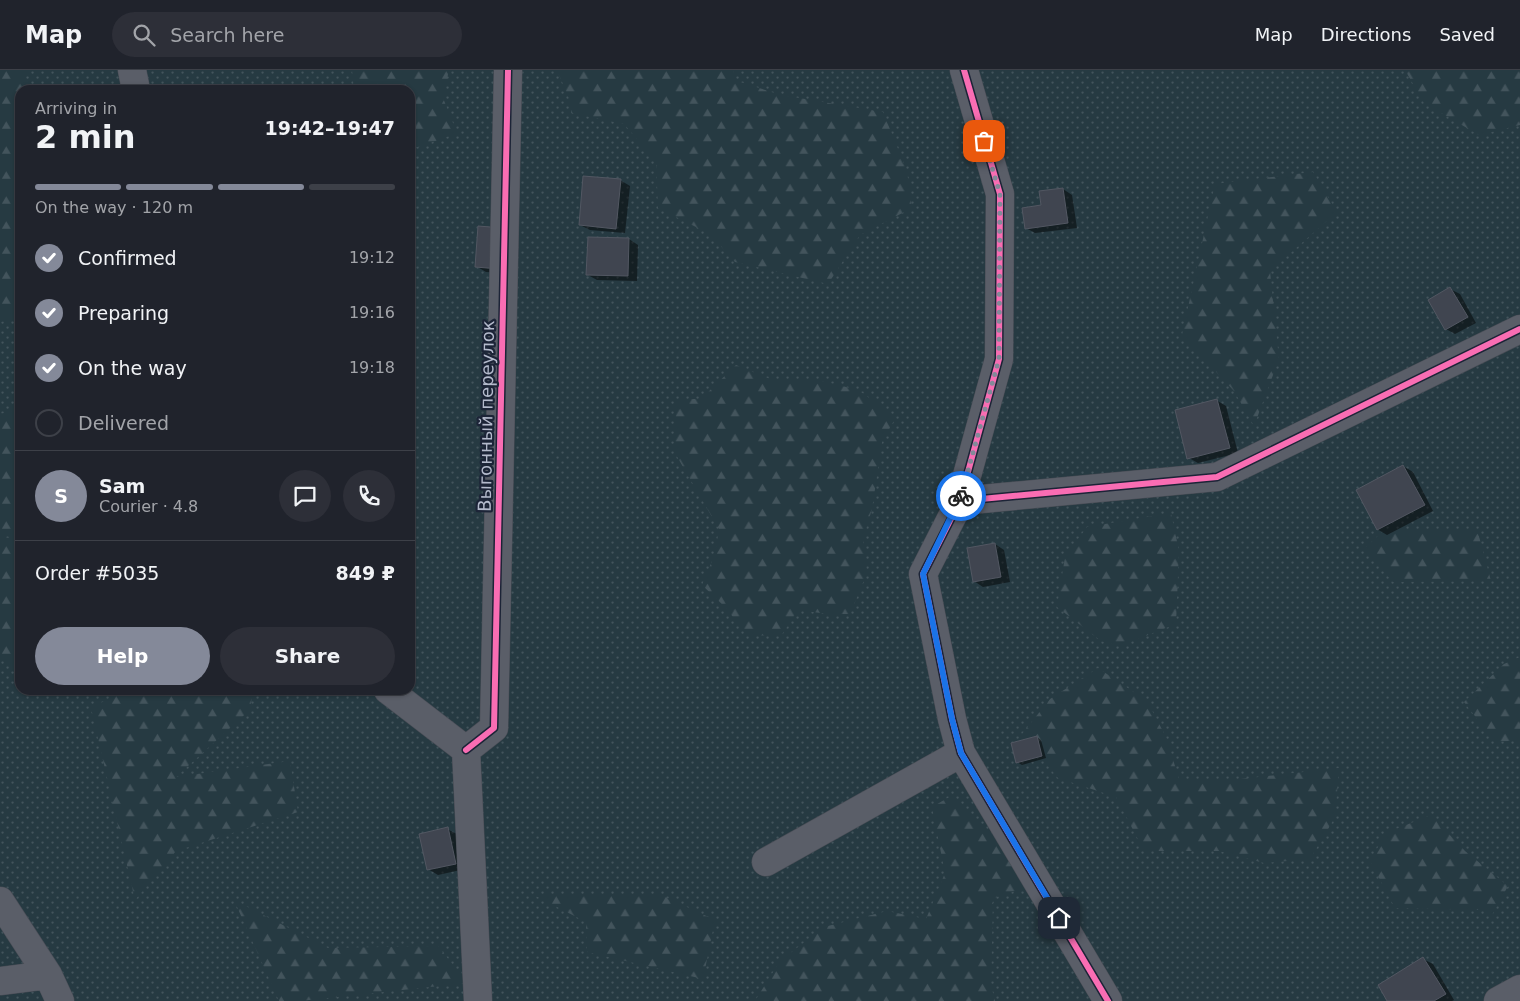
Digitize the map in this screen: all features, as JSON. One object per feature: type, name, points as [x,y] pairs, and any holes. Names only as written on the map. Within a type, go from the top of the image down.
[{"type":"street","points":[[132,70],[135,85]]},
{"type":"street","name":"Выгонный переулок","points":[[466,750],[494,728],[508,70]]},
{"type":"street","points":[[964,70],[1000,194],[999,359],[960,501],[923,574],[952,719],[961,753],[1108,1001]]},
{"type":"street","points":[[960,501],[1217,477],[1520,329]]},
{"type":"street","points":[[394,695],[466,750],[478,1001]]},
{"type":"street","points":[[766,862],[961,753]]},
{"type":"street","points":[[0,901],[48,976],[60,1001]]},
{"type":"street","points":[[0,981],[48,976]]},
{"type":"street","points":[[1498,1001],[1520,989]]},
{"type":"green space","points":[[0,70],[1520,70],[1520,1001],[0,1001]]},
{"type":"green space","points":[[0,70],[24,70],[25,85],[15,85],[15,318],[0,322]]},
{"type":"green space","points":[[352,70],[449,70],[443,98],[457,133],[419,147],[415,147],[415,85],[354,85]]},
{"type":"green space","points":[[557,70],[733,70],[737,81],[781,95],[883,112],[907,171],[912,208],[860,235],[828,284],[735,262],[710,234],[658,208],[656,161],[624,124],[571,113],[571,103]]},
{"type":"green space","points":[[1405,70],[1520,70],[1520,125],[1479,135],[1424,103]]},
{"type":"green space","points":[[1313,172],[1337,212],[1270,271],[1279,359],[1254,426],[1234,391],[1182,335],[1215,184]]},
{"type":"green space","points":[[736,365],[775,381],[818,380],[858,390],[896,417],[882,442],[872,509],[863,539],[867,573],[850,614],[828,614],[798,610],[781,636],[747,635],[725,607],[702,585],[715,554],[719,529],[675,453],[676,399],[701,399]]},
{"type":"green space","points":[[15,410],[15,536],[0,535],[0,414]]},
{"type":"green space","points":[[1171,513],[1179,551],[1176,624],[1120,646],[1101,641],[1057,607],[1065,557],[1087,527]]},
{"type":"green space","points":[[1477,529],[1491,581],[1393,582],[1364,549],[1383,531]]},
{"type":"green space","points":[[0,537],[15,538],[15,664],[0,659]]},
{"type":"green space","points":[[1520,657],[1520,740],[1495,742],[1464,702],[1504,664]]},
{"type":"green space","points":[[1098,668],[1147,701],[1166,737],[1179,779],[1223,781],[1339,768],[1335,817],[1310,859],[1264,863],[1219,851],[1144,851],[1116,797],[1058,778],[1022,734],[1050,699]]},
{"type":"green space","points":[[116,695],[252,695],[250,710],[176,777],[290,761],[298,812],[176,851],[135,900],[91,708]]},
{"type":"green space","points":[[953,795],[1007,851],[1025,888],[993,898],[991,985],[995,1001],[755,1001],[780,961],[824,927],[887,911],[926,919],[945,873],[932,807]]},
{"type":"green space","points":[[1431,815],[1465,851],[1508,886],[1492,915],[1484,910],[1395,908],[1370,861],[1386,833]]},
{"type":"green space","points":[[534,895],[661,895],[715,920],[703,979],[587,952],[586,922]]},
{"type":"green space","points":[[234,900],[328,948],[438,946],[467,983],[300,1001],[279,1001]]},
{"type":"building","points":[[583,176],[621,179],[616,229],[579,225]]},
{"type":"building","points":[[1063,188],[1068,223],[1025,229],[1022,208],[1041,205],[1039,191]]},
{"type":"building","points":[[478,226],[503,228],[500,269],[475,267]]},
{"type":"building","points":[[588,237],[629,238],[628,276],[586,275]]},
{"type":"building","points":[[1450,287],[1468,317],[1445,330],[1428,300]]},
{"type":"building","points":[[1217,399],[1230,448],[1187,459],[1175,410]]},
{"type":"building","points":[[1403,465],[1425,505],[1377,530],[1356,490]]},
{"type":"building","points":[[995,543],[1001,577],[973,582],[967,548]]},
{"type":"building","points":[[1037,736],[1042,756],[1016,763],[1011,743]]},
{"type":"building","points":[[448,827],[456,864],[427,870],[419,834]]},
{"type":"building","points":[[1423,957],[1446,994],[1434,1001],[1387,1001],[1378,985]]},
{"type":"cycle path","points":[[466,750],[494,728],[508,70]]},
{"type":"cycle path","points":[[964,70],[1000,194],[999,359],[960,501],[923,574],[952,719],[961,753],[1108,1001]]},
{"type":"cycle path","points":[[960,501],[1217,477],[1520,329]]},
{"type":"way so far","points":[[961,496],[999,359],[1000,194],[984,141]]},
{"type":"route","points":[[961,496],[923,574],[952,719],[961,753],[1059,918]]}]
